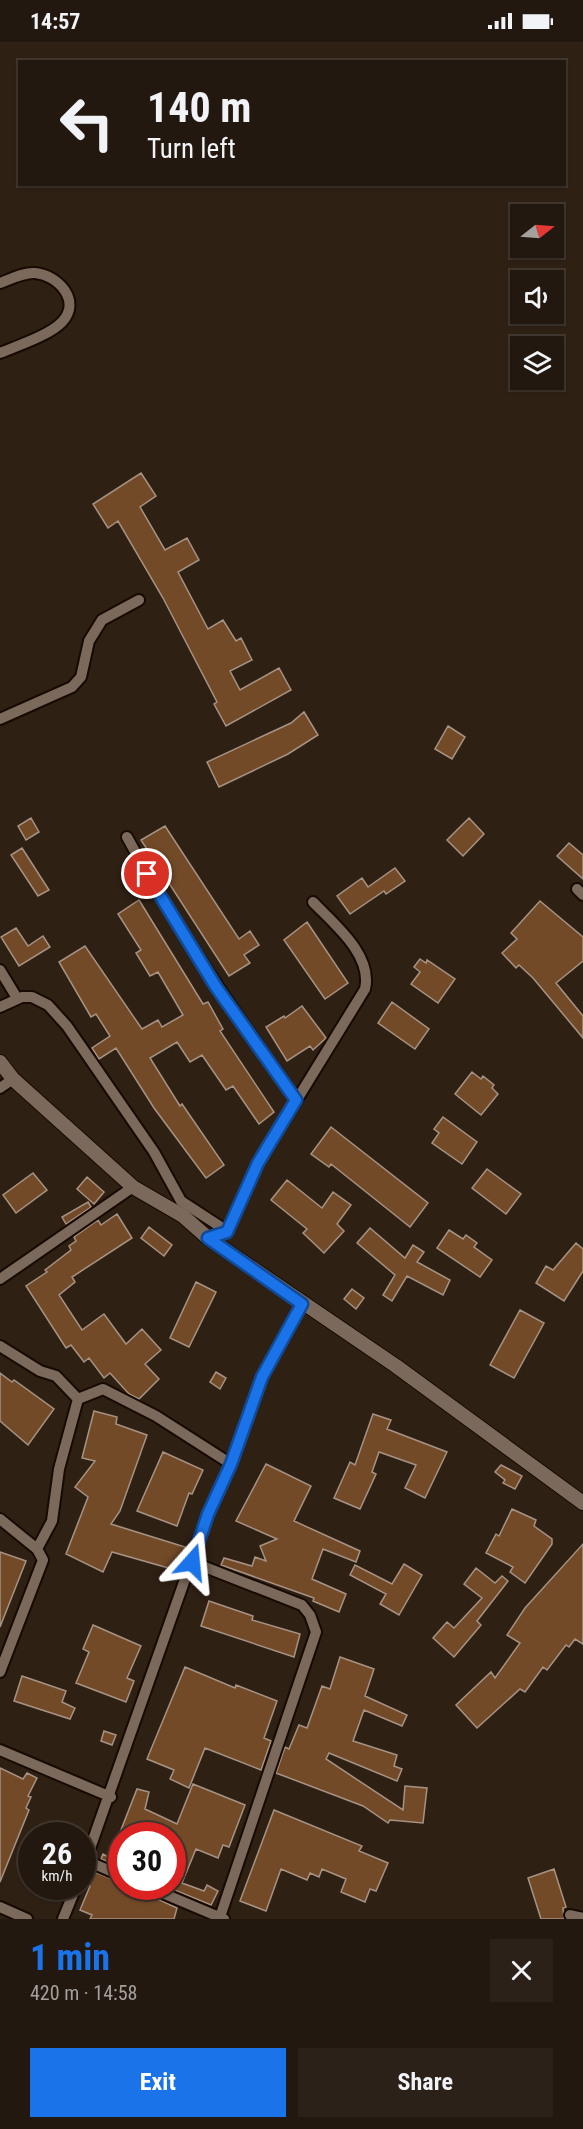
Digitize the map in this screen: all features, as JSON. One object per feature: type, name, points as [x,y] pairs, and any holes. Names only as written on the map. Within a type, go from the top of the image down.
[{"type":"street","points":[[0,283],[34,273],[46,275],[57,280],[67,293],[69,303],[68,312],[62,322],[0,353]]},
{"type":"street","points":[[0,719],[72,687],[81,677],[89,641],[102,620],[138,600]]},
{"type":"street","points":[[127,837],[157,892],[216,987],[296,1100]]},
{"type":"street","points":[[208,1238],[227,1232],[258,1163],[365,989],[367,980],[354,946],[314,902]]},
{"type":"street","points":[[0,970],[17,998]]},
{"type":"street","points":[[0,1007],[17,998],[39,999],[48,1005],[67,1026],[154,1152],[181,1201],[227,1232]]},
{"type":"street","points":[[0,1062],[13,1079],[133,1187],[183,1216],[208,1238],[396,1366],[583,1503]]},
{"type":"street","points":[[0,1088],[13,1079]]},
{"type":"street","points":[[0,1279],[133,1187]]},
{"type":"street","points":[[96,1837],[208,1514],[231,1464],[262,1377],[302,1304]]},
{"type":"street","points":[[0,1346],[40,1371],[56,1376],[78,1399]]},
{"type":"street","points":[[78,1399],[103,1389],[156,1416],[231,1464]]},
{"type":"street","points":[[37,1549],[52,1521],[59,1469],[78,1399]]},
{"type":"street","points":[[0,1519],[37,1549],[43,1560],[0,1672]]},
{"type":"street","points":[[179,1900],[222,1918],[316,1632],[310,1615],[302,1605],[192,1562]]},
{"type":"street","points":[[0,1750],[111,1797]]},
{"type":"street","points":[[63,1919],[71,1900]]},
{"type":"street","points":[[0,1907],[27,1919]]},
{"type":"street","points":[[570,1915],[583,1918]]},
{"type":"building","points":[[141,473],[156,496],[140,507],[165,550],[187,538],[199,560],[178,572],[208,629],[223,620],[236,641],[241,638],[252,660],[230,671],[240,690],[279,668],[291,690],[226,726],[214,704],[217,702],[163,598],[118,521],[108,528],[93,504]]},
{"type":"building","points":[[304,712],[318,735],[288,754],[219,787],[207,762],[291,723]]},
{"type":"building","points":[[448,726],[465,737],[452,759],[435,749]]},
{"type":"building","points":[[31,818],[39,832],[26,840],[18,826]]},
{"type":"building","points":[[469,818],[484,834],[463,856],[447,840]]},
{"type":"building","points":[[165,826],[239,939],[250,931],[259,945],[244,955],[250,963],[229,976],[141,840]]},
{"type":"building","points":[[569,843],[583,855],[583,879],[557,856]]},
{"type":"building","points":[[22,848],[49,890],[38,896],[11,855]]},
{"type":"building","points":[[395,868],[405,881],[386,894],[384,891],[350,914],[337,896],[362,878],[368,887]]},
{"type":"building","points":[[139,900],[203,1004],[208,1002],[223,1029],[220,1031],[274,1112],[259,1124],[233,1086],[226,1090],[202,1055],[190,1062],[177,1042],[150,1058],[180,1106],[182,1104],[224,1165],[206,1178],[154,1108],[116,1048],[99,1059],[92,1048],[110,1036],[96,1014],[91,1017],[59,962],[85,946],[142,1029],[158,1020],[162,1027],[183,1015],[158,972],[150,976],[136,953],[141,950],[118,914]]},
{"type":"building","points":[[540,901],[583,937],[583,961],[556,983],[583,1016],[583,1038],[533,978],[519,965],[516,968],[502,953],[517,939],[511,933]]},
{"type":"building","points":[[307,922],[348,983],[325,999],[284,940]]},
{"type":"building","points":[[16,928],[28,946],[43,936],[50,947],[19,966],[1,937]]},
{"type":"building","points":[[420,959],[426,963],[427,960],[455,979],[438,1003],[411,984],[420,972],[414,967]]},
{"type":"building","points":[[392,1002],[429,1029],[415,1049],[378,1023]]},
{"type":"building","points":[[302,1006],[326,1038],[313,1050],[310,1046],[287,1061],[266,1027]]},
{"type":"building","points":[[472,1072],[481,1079],[483,1076],[494,1085],[492,1088],[498,1094],[481,1115],[455,1094]]},
{"type":"building","points":[[443,1117],[477,1142],[462,1164],[432,1143],[439,1133],[434,1129]]},
{"type":"building","points":[[331,1127],[428,1203],[410,1227],[331,1164],[329,1167],[311,1154]]},
{"type":"building","points":[[487,1169],[521,1194],[506,1214],[472,1188]]},
{"type":"building","points":[[33,1173],[47,1190],[16,1213],[3,1195]]},
{"type":"building","points":[[87,1177],[104,1192],[94,1204],[77,1189]]},
{"type":"building","points":[[287,1180],[322,1208],[333,1192],[351,1205],[337,1224],[344,1231],[324,1253],[303,1233],[307,1229],[271,1200]]},
{"type":"building","points":[[88,1202],[91,1207],[66,1224],[62,1217]]},
{"type":"building","points":[[117,1214],[132,1238],[72,1277],[75,1282],[59,1295],[82,1330],[104,1314],[126,1344],[142,1329],[161,1350],[145,1364],[159,1379],[139,1399],[129,1394],[110,1373],[104,1378],[89,1358],[84,1362],[71,1345],[66,1348],[26,1286],[47,1272],[45,1270],[71,1250],[69,1246],[76,1241],[74,1237],[98,1220],[101,1225]]},
{"type":"building","points":[[149,1227],[172,1245],[164,1256],[141,1238]]},
{"type":"building","points":[[370,1228],[405,1258],[413,1245],[424,1252],[417,1262],[450,1280],[443,1295],[407,1276],[392,1301],[383,1295],[395,1275],[357,1243]]},
{"type":"building","points":[[449,1230],[463,1239],[466,1235],[477,1243],[474,1247],[492,1260],[480,1277],[437,1248]]},
{"type":"building","points":[[576,1243],[583,1249],[583,1271],[564,1301],[536,1283],[546,1266],[553,1270]]},
{"type":"building","points":[[196,1282],[216,1292],[189,1347],[170,1338]]},
{"type":"building","points":[[352,1289],[364,1298],[356,1309],[344,1299]]},
{"type":"building","points":[[520,1310],[544,1323],[514,1378],[490,1365]]},
{"type":"building","points":[[216,1372],[226,1378],[220,1389],[210,1382]]},
{"type":"building","points":[[0,1373],[12,1382],[14,1380],[54,1409],[28,1445],[0,1421]]},
{"type":"building","points":[[94,1411],[117,1417],[116,1424],[147,1435],[120,1511],[111,1524],[185,1547],[179,1571],[112,1552],[103,1572],[66,1554],[88,1497],[75,1487],[95,1461],[82,1458]]},
{"type":"building","points":[[373,1414],[391,1420],[387,1429],[447,1452],[425,1498],[405,1488],[416,1465],[379,1452],[372,1472],[376,1474],[360,1509],[334,1498],[350,1462],[355,1465]]},
{"type":"building","points":[[163,1452],[203,1470],[192,1494],[189,1493],[177,1526],[137,1511]]},
{"type":"building","points":[[266,1464],[311,1486],[294,1521],[360,1551],[356,1562],[323,1549],[312,1579],[346,1594],[339,1612],[313,1601],[314,1598],[221,1565],[224,1558],[252,1566],[255,1557],[266,1561],[260,1546],[277,1539],[236,1521]]},
{"type":"building","points":[[501,1465],[522,1476],[515,1489],[503,1483],[505,1480],[495,1472]]},
{"type":"building","points":[[512,1509],[536,1520],[534,1526],[552,1539],[552,1544],[525,1583],[510,1572],[513,1567],[486,1553],[496,1534],[499,1536]]},
{"type":"building","points":[[583,1544],[583,1644],[575,1639],[569,1647],[566,1645],[547,1670],[543,1667],[525,1692],[520,1689],[477,1728],[456,1705],[491,1672],[495,1678],[520,1643],[507,1635],[525,1608]]},
{"type":"building","points":[[0,1552],[26,1561],[0,1627]]},
{"type":"building","points":[[404,1564],[422,1575],[399,1615],[380,1604],[386,1594],[350,1575],[355,1565],[392,1584]]},
{"type":"building","points":[[476,1568],[495,1583],[502,1576],[508,1581],[477,1621],[481,1625],[454,1657],[433,1638],[447,1622],[454,1628],[482,1598],[464,1584]]},
{"type":"building","points":[[209,1601],[253,1616],[252,1620],[300,1634],[294,1657],[201,1626]]},
{"type":"building","points":[[93,1625],[141,1646],[127,1678],[134,1681],[126,1702],[76,1683],[89,1652],[83,1649]]},
{"type":"building","points":[[340,1657],[374,1669],[365,1696],[407,1715],[402,1726],[364,1710],[353,1741],[397,1755],[394,1766],[402,1769],[397,1781],[329,1753],[326,1759],[403,1810],[405,1786],[427,1788],[423,1823],[390,1820],[388,1823],[363,1806],[276,1773],[285,1747],[289,1749],[299,1725],[307,1728],[322,1686],[330,1689]]},
{"type":"building","points":[[185,1667],[235,1688],[236,1685],[277,1701],[264,1738],[271,1741],[261,1770],[205,1748],[189,1788],[170,1779],[174,1770],[147,1759]]},
{"type":"building","points":[[22,1676],[66,1691],[62,1702],[75,1708],[70,1719],[14,1701]]},
{"type":"building","points":[[104,1731],[116,1735],[112,1745],[101,1741]]},
{"type":"building","points":[[0,1768],[23,1779],[27,1773],[37,1778],[28,1796],[31,1797],[26,1808],[29,1810],[24,1822],[18,1822],[18,1837],[0,1882]]},
{"type":"building","points":[[193,1784],[245,1805],[229,1847],[223,1845],[218,1858],[196,1849],[186,1873],[186,1822],[178,1822]]},
{"type":"building","points":[[137,1789],[149,1792],[145,1809],[173,1822],[124,1822]]},
{"type":"building","points":[[274,1810],[362,1846],[359,1851],[388,1863],[376,1891],[370,1889],[365,1902],[341,1892],[346,1879],[322,1869],[319,1877],[310,1873],[307,1880],[281,1869],[266,1911],[240,1901]]},
{"type":"building","points":[[103,1854],[108,1857],[108,1862],[101,1859]]},
{"type":"building","points":[[554,1869],[566,1907],[563,1908],[564,1919],[541,1919],[528,1878]]},
{"type":"building","points":[[96,1872],[108,1877],[108,1900],[160,1900],[177,1908],[174,1919],[90,1919],[92,1915],[80,1910],[84,1900],[96,1900]]},
{"type":"building","points":[[186,1884],[204,1891],[207,1885],[218,1891],[211,1905],[186,1895]]},
{"type":"route","points":[[147,874],[216,987],[296,1100],[258,1163],[227,1232],[208,1238],[302,1304],[262,1377],[231,1464],[208,1514],[192,1562]]}]
